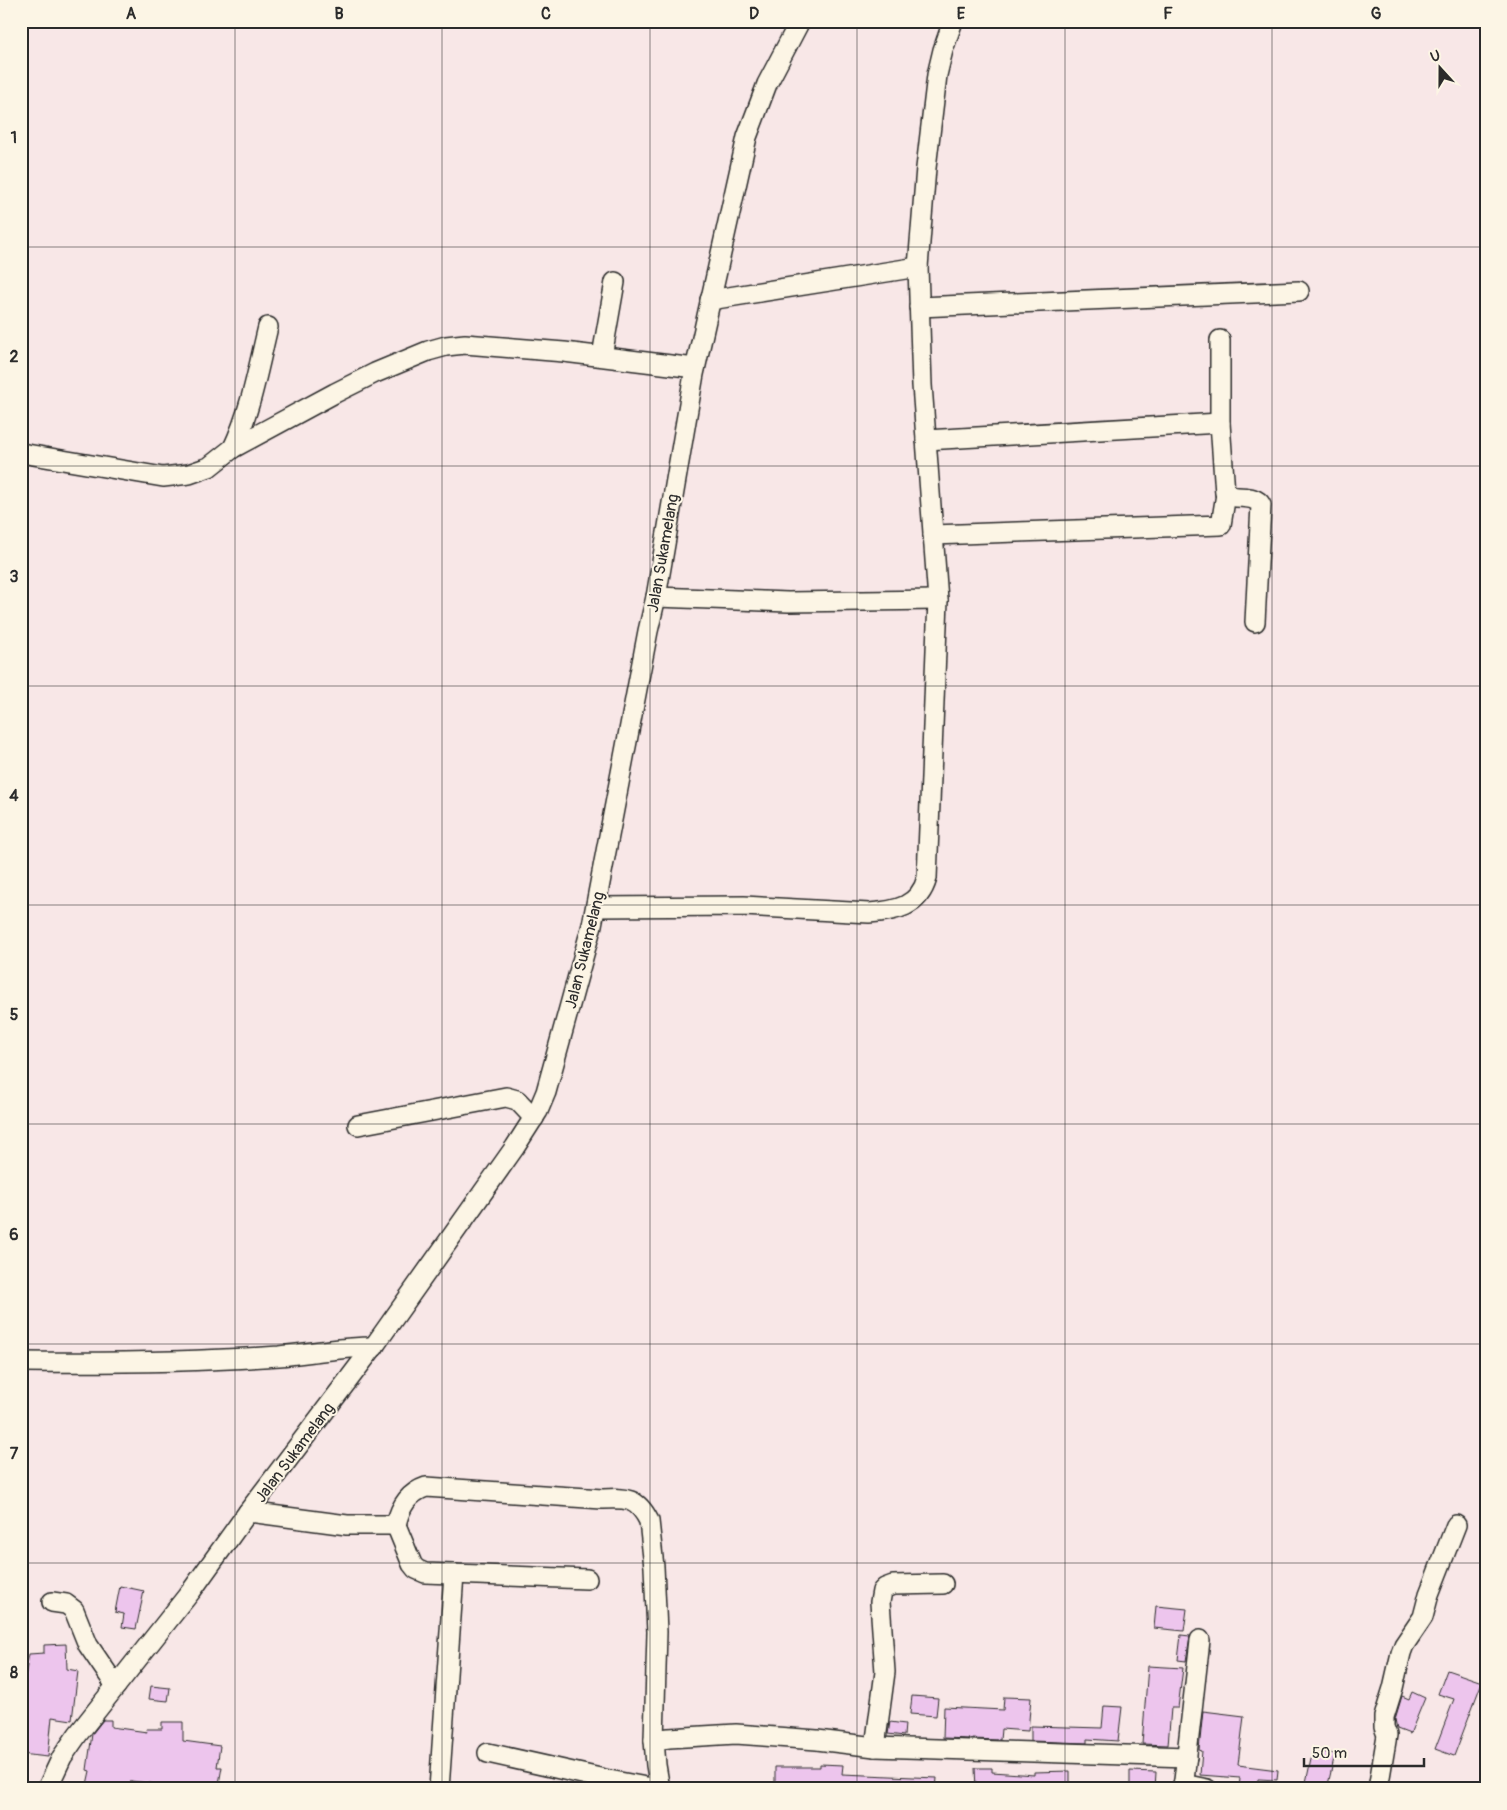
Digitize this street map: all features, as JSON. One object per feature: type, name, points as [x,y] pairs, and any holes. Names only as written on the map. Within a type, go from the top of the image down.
[{"type":"street","name":"Jalan Sukamelang","points":[[47,1789],[62,1757],[192,1590],[248,1512],[374,1347],[515,1148],[536,1115],[546,1092],[576,987],[596,907],[656,597],[695,368],[747,136],[767,84],[800,21]]},
{"type":"street","points":[[596,907],[744,906],[869,913],[896,909],[915,900],[924,890],[927,878],[938,600],[926,440],[918,267],[926,168],[937,75],[953,21]]},
{"type":"street","points":[[710,300],[918,267]]},
{"type":"street","points":[[602,356],[614,282]]},
{"type":"street","points":[[919,307],[1299,291]]},
{"type":"street","points":[[233,448],[250,407],[268,327]]},
{"type":"street","points":[[933,535],[1221,525],[1226,494],[1220,423],[1220,340]]},
{"type":"street","points":[[21,453],[164,477],[182,475],[204,469],[220,460],[233,448],[375,373],[428,351],[446,346],[465,344],[602,356],[695,368]]},
{"type":"street","points":[[926,440],[1220,423]]},
{"type":"street","points":[[1226,494],[1255,499],[1262,505],[1255,622]]},
{"type":"street","points":[[656,597],[788,602],[938,600]]},
{"type":"street","points":[[358,1125],[506,1097],[517,1100],[536,1115]]},
{"type":"street","points":[[21,1362],[148,1363],[280,1356],[374,1347]]},
{"type":"street","points":[[488,1753],[658,1789],[654,1740],[657,1632],[654,1567],[649,1521],[637,1504],[623,1498],[602,1499],[426,1488],[408,1498],[398,1515],[396,1525],[407,1554],[416,1569],[425,1573],[587,1579]]},
{"type":"street","points":[[248,1512],[347,1525],[396,1525]]},
{"type":"street","points":[[1378,1789],[1386,1735],[1384,1717],[1401,1653],[1404,1645],[1423,1617],[1428,1594],[1456,1525]]},
{"type":"street","points":[[439,1789],[454,1574]]},
{"type":"street","points":[[875,1747],[885,1672],[880,1602],[882,1591],[893,1584],[943,1584]]},
{"type":"street","points":[[52,1602],[66,1604],[74,1610],[88,1645],[116,1686]]},
{"type":"street","points":[[1200,1640],[1183,1786],[1207,1789]]},
{"type":"street","points":[[654,1740],[736,1734],[817,1740],[875,1747],[1187,1757]]},
{"type":"building","points":[[120,1586],[144,1591],[136,1629],[122,1627],[124,1614],[115,1612]]},
{"type":"building","points":[[1156,1606],[1187,1609],[1184,1631],[1154,1628]]},
{"type":"building","points":[[1181,1635],[1190,1636],[1186,1661],[1178,1660]]},
{"type":"building","points":[[66,1644],[67,1669],[78,1671],[72,1720],[52,1717],[48,1757],[21,1754],[21,1701],[29,1654],[44,1653],[44,1645]]},
{"type":"building","points":[[1148,1666],[1183,1668],[1178,1708],[1171,1708],[1168,1745],[1142,1744]]},
{"type":"building","points":[[1447,1670],[1482,1682],[1454,1756],[1435,1749],[1454,1699],[1438,1694]]},
{"type":"building","points":[[151,1686],[170,1688],[168,1701],[149,1699]]},
{"type":"building","points":[[1412,1692],[1425,1698],[1410,1734],[1397,1729],[1395,1719],[1402,1696],[1409,1699]]},
{"type":"building","points":[[912,1696],[938,1698],[936,1716],[910,1714]]},
{"type":"building","points":[[1004,1697],[1031,1698],[1028,1731],[1001,1729],[1000,1740],[943,1738],[944,1707],[1003,1710]]},
{"type":"building","points":[[1104,1706],[1122,1707],[1118,1741],[1087,1739],[1087,1743],[1031,1741],[1031,1726],[1102,1728]]},
{"type":"building","points":[[1203,1711],[1244,1716],[1238,1765],[1278,1770],[1277,1780],[1258,1779],[1257,1789],[1239,1789],[1240,1778],[1200,1775],[1202,1751],[1199,1750]]},
{"type":"building","points":[[103,1720],[111,1720],[111,1727],[147,1732],[146,1729],[162,1729],[162,1722],[183,1722],[183,1741],[220,1746],[217,1767],[222,1767],[218,1789],[183,1789],[183,1787],[131,1781],[129,1789],[86,1789],[90,1771],[87,1770],[92,1734]]},
{"type":"building","points":[[890,1722],[905,1724],[904,1736],[888,1734]]},
{"type":"building","points":[[1313,1750],[1335,1754],[1327,1789],[1305,1787]]},
{"type":"building","points":[[820,1764],[843,1765],[842,1774],[937,1778],[936,1789],[775,1789],[775,1767],[820,1767]]},
{"type":"building","points":[[975,1768],[992,1768],[992,1772],[1034,1775],[1034,1772],[1070,1771],[1070,1789],[976,1789]]},
{"type":"building","points":[[1130,1771],[1156,1772],[1155,1789],[1130,1789]]}]
